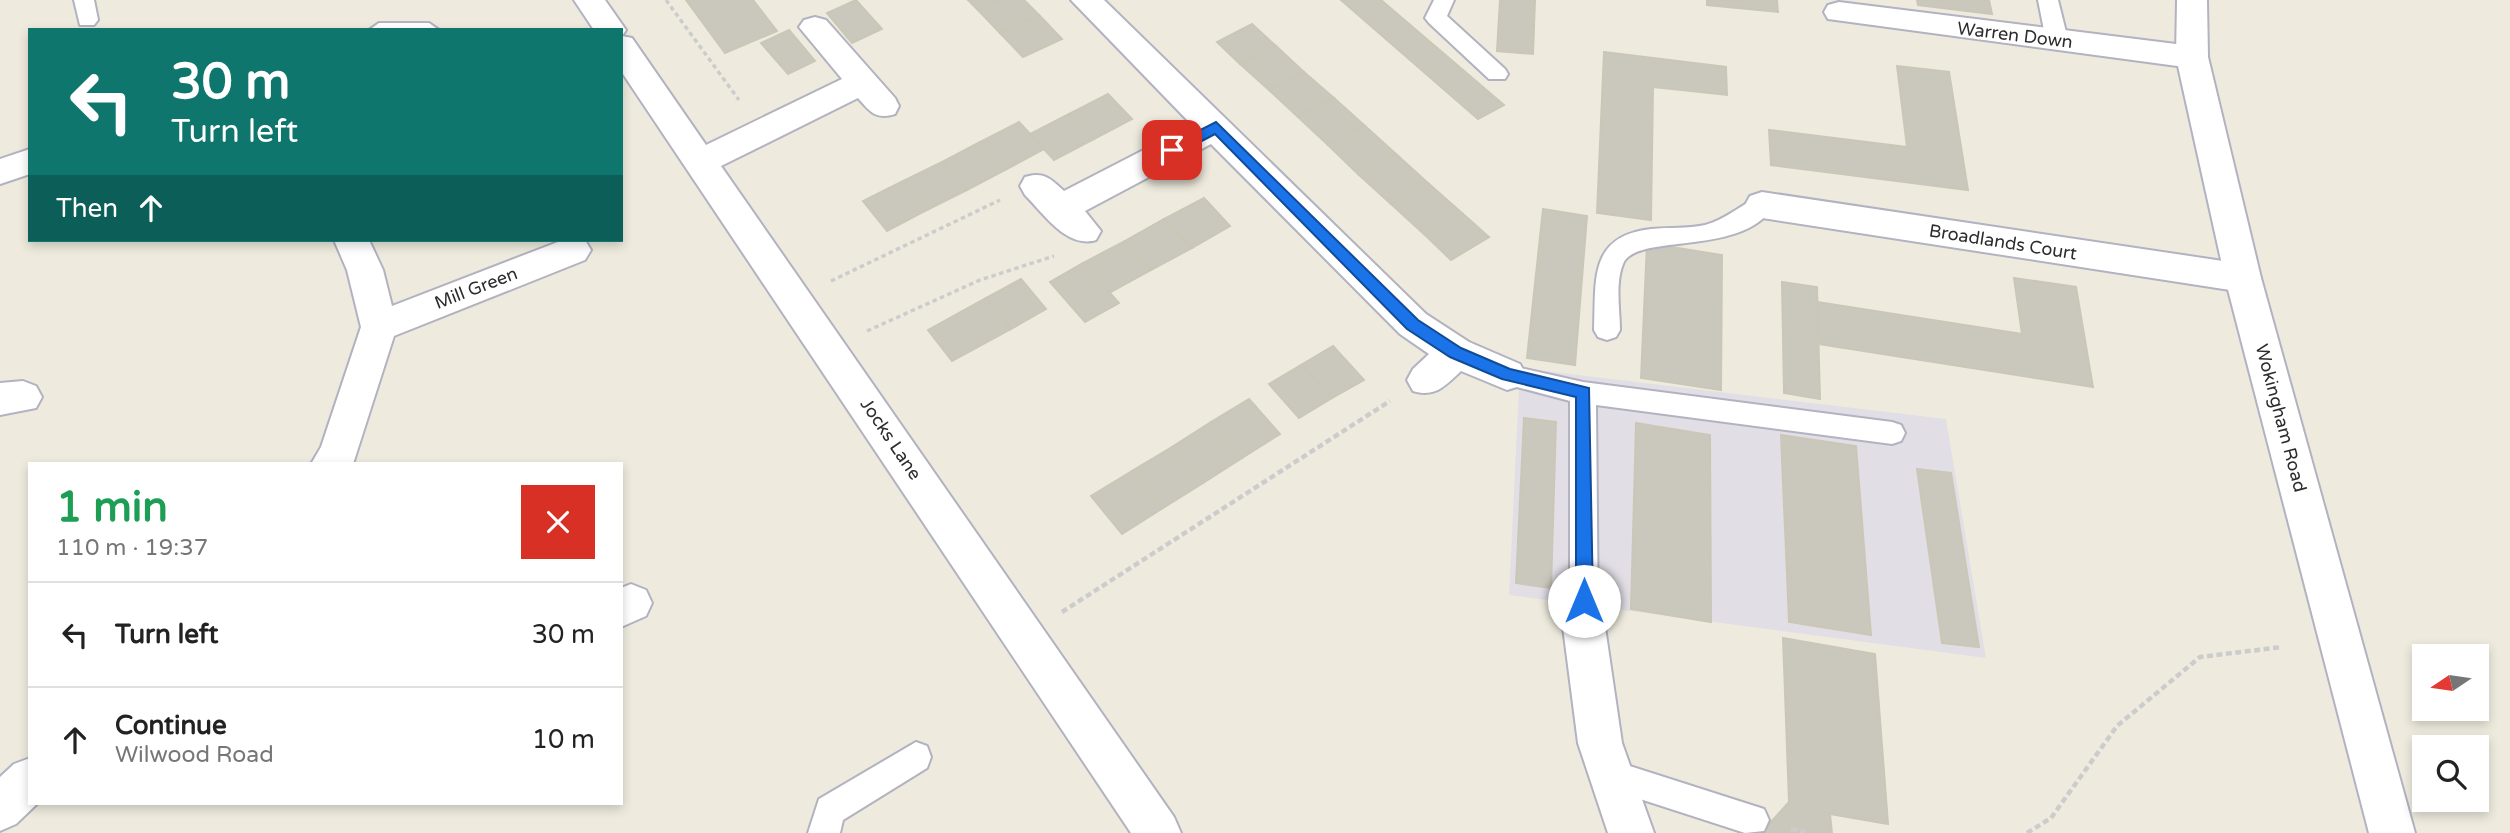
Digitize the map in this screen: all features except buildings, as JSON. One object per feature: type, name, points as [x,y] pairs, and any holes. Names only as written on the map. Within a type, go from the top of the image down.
[{"type":"street","points":[[590,0],[609,28]]},
{"type":"street","points":[[1086,0],[1413,324],[1456,352],[1507,375]]},
{"type":"street","name":"Wokingham Road","points":[[2192,0],[2192,57],[2243,278],[2392,833]]},
{"type":"street","name":"Warren Down","points":[[1838,6],[2057,40],[2192,57]]},
{"type":"street","points":[[701,162],[762,132],[873,94],[815,27]]},
{"type":"street","name":"Jocks Lane","points":[[623,49],[1026,635],[1158,833]]},
{"type":"street","points":[[1060,209],[1216,127]]},
{"type":"street","points":[[0,172],[28,162]]},
{"type":"street","name":"Broadlands Court","points":[[1762,205],[2243,278]]},
{"type":"street","points":[[332,462],[338,454],[379,327],[365,270],[353,242]]},
{"type":"street","name":"Mill Green","points":[[379,327],[573,250]]},
{"type":"street","points":[[1426,380],[1456,352]]},
{"type":"street","points":[[1584,627],[1601,743],[1631,833]]},
{"type":"street","points":[[0,808],[28,782]]},
{"type":"lane","points":[[1444,0],[1436,18],[1497,75]]},
{"type":"lane","points":[[2048,0],[2057,40]]},
{"type":"lane","points":[[1607,330],[1611,261],[1620,248],[1629,242],[1643,239],[1704,234],[1740,222],[1762,205]]},
{"type":"lane","points":[[1507,375],[1583,393],[1892,433]]},
{"type":"lane","points":[[1583,393],[1584,627]]},
{"type":"lane","points":[[824,833],[830,810],[916,757]]},
{"type":"lane","points":[[1611,775],[1753,820]]},
{"type":"path","points":[[666,0],[762,132]]},
{"type":"path","points":[[795,299],[1003,198],[1060,209],[1053,257],[980,281],[829,349]]},
{"type":"path","points":[[1026,635],[1379,407],[1426,380]]},
{"type":"path","points":[[2027,833],[2052,818],[2118,726],[2200,657],[2282,647]]},
{"type":"shaded area","points":[[1520,368],[1946,419],[1986,658],[1509,595]]},
{"type":"route","points":[[1172,150],[1216,127],[1413,324],[1456,352],[1507,375],[1583,393],[1584,601]]}]
